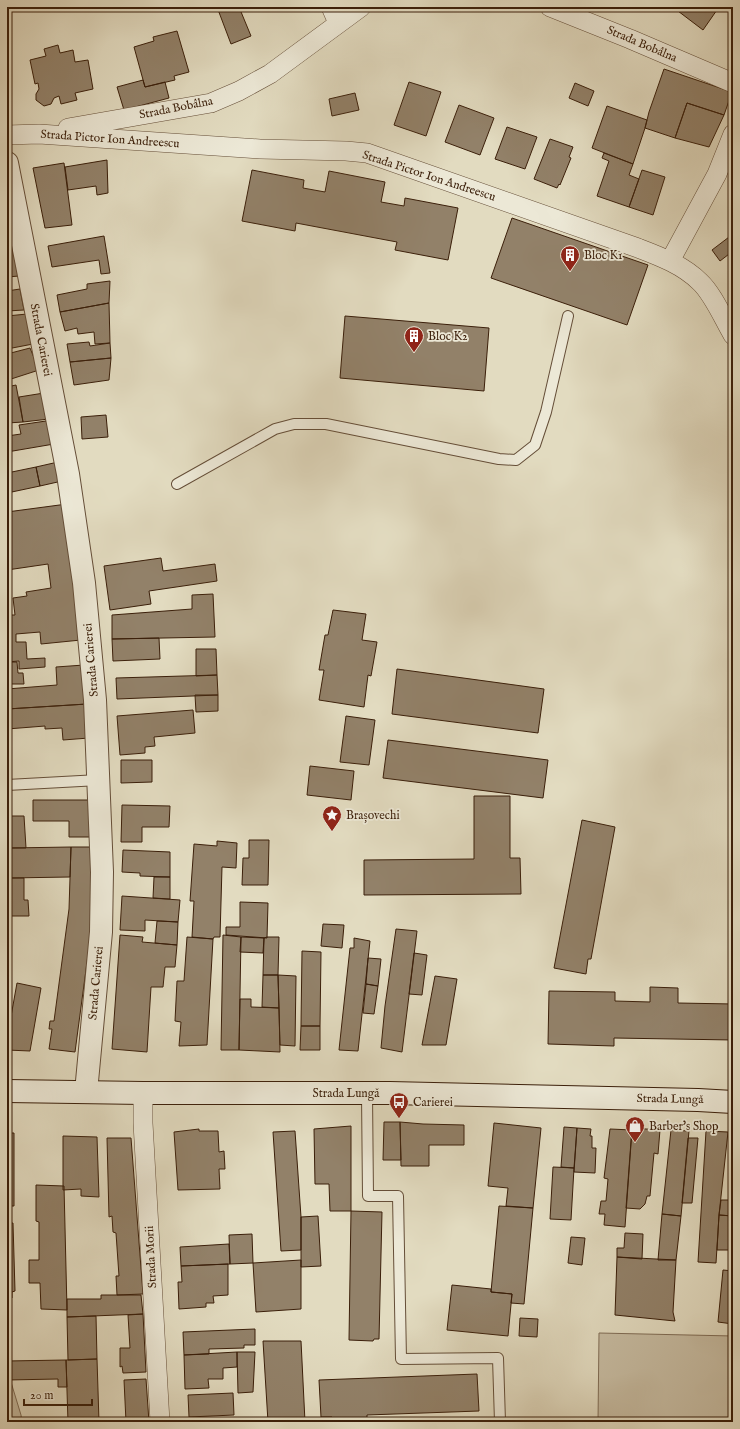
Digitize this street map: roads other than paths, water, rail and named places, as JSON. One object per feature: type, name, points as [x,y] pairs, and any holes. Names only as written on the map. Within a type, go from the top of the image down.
[{"type":"street","name":"Strada Bobâlna","points":[[39,134],[211,103],[239,92],[270,74],[334,15],[361,7]]},
{"type":"street","name":"Strada Bobâlna","points":[[550,7],[733,83]]},
{"type":"street","name":"Strada Pictor Ion Andreescu","points":[[7,135],[39,134],[260,149],[346,151],[367,153],[638,248],[670,261],[701,282],[733,335]]},
{"type":"street","points":[[670,261],[717,174],[733,134]]},
{"type":"street","name":"Strada Carierei","points":[[7,163],[14,234],[68,474],[84,583],[93,676],[99,780],[102,872],[100,932],[86,1092]]},
{"type":"street","name":"Strada Lungă","points":[[7,1091],[367,1094],[667,1099],[733,1102]]},
{"type":"street","name":"Strada Morii","points":[[143,1093],[143,1123],[160,1422]]},
{"type":"lane","points":[[177,484],[275,429],[294,424],[326,424],[498,459],[516,460],[535,445],[546,412],[568,316]]},
{"type":"lane","points":[[7,785],[99,780]]},
{"type":"lane","points":[[367,1094],[368,1196],[398,1196],[401,1359],[498,1358],[500,1422]]},
{"type":"place","name":"Bloc K1","points":[[570,272]]},
{"type":"place","name":"Bloc K2","points":[[414,353]]},
{"type":"place","name":"Brașovechi","points":[[332,832]]},
{"type":"place","name":"Carierei","points":[[399,1119]]},
{"type":"place","name":"Barber's Shop","points":[[635,1143]]}]
